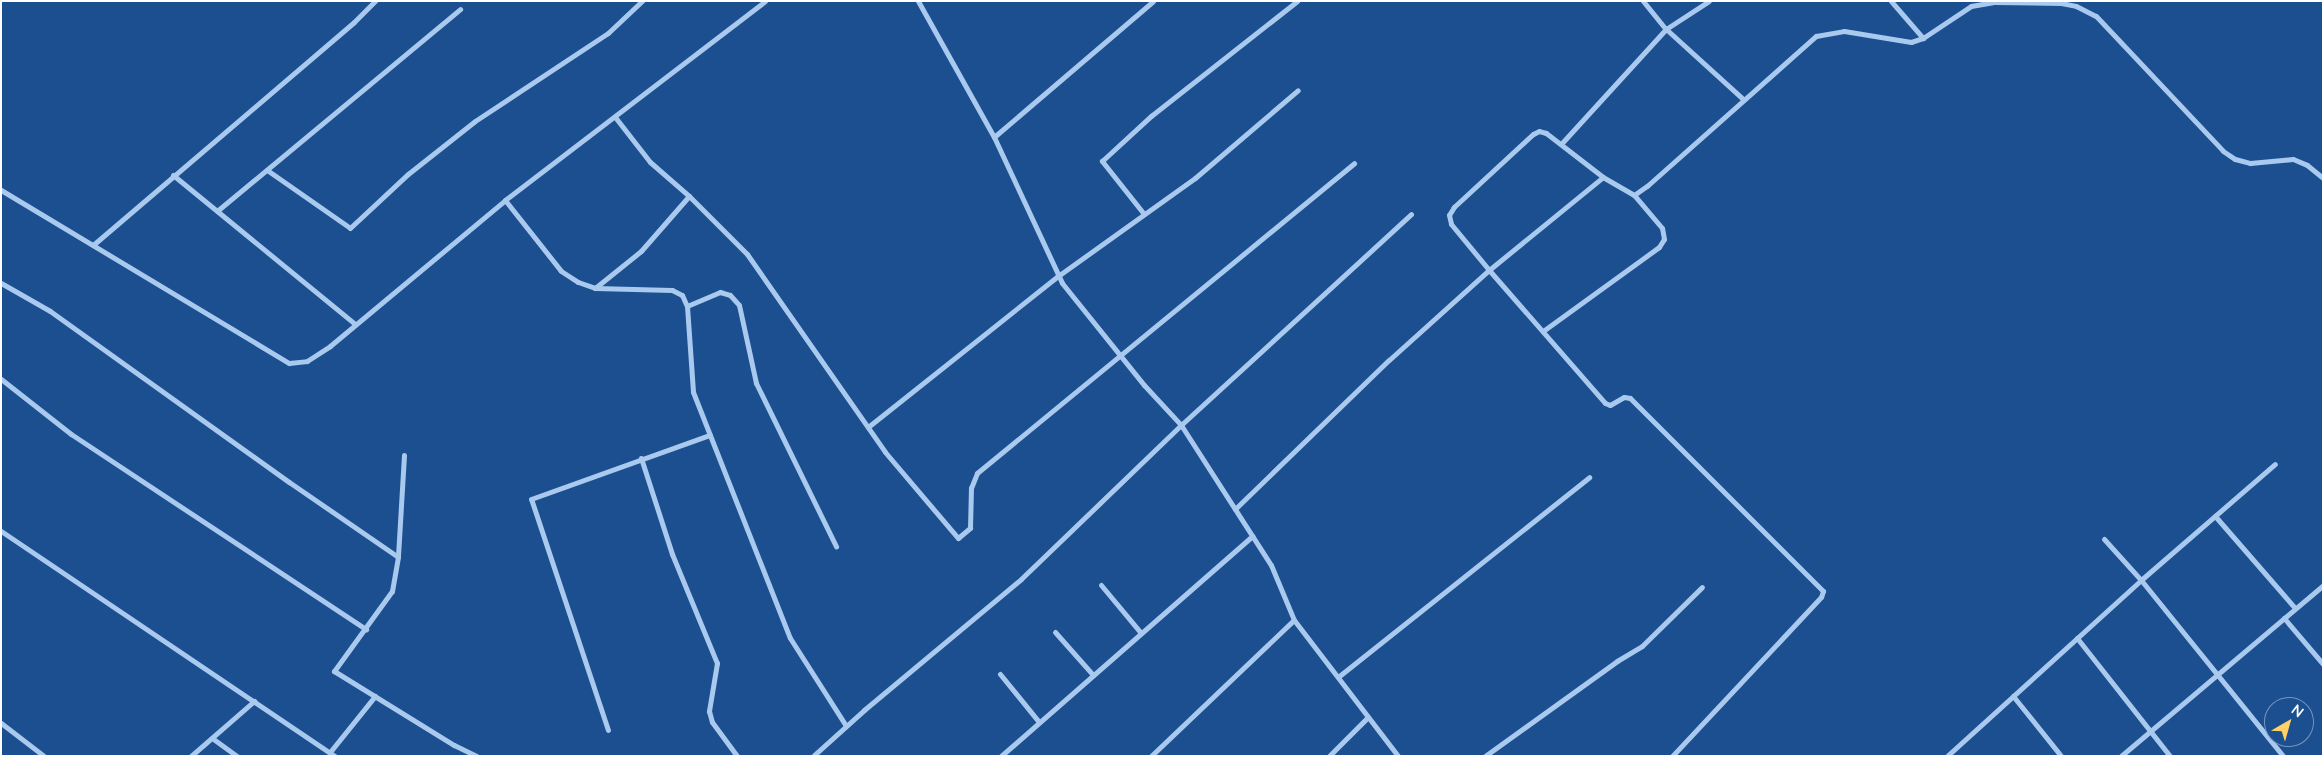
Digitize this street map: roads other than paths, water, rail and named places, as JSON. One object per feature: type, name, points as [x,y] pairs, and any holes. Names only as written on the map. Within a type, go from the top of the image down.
[{"type":"street","points":[[92,245],[173,174],[354,22],[375,1]]},
{"type":"street","points":[[267,170],[350,228],[408,174],[475,121],[608,33],[642,1]]},
{"type":"street","points":[[1,190],[289,363],[307,361],[355,324],[505,200],[765,1]]},
{"type":"street","points":[[918,1],[994,137],[1062,283],[1120,355],[1181,425],[1271,565],[1294,620],[1398,756]]},
{"type":"street","points":[[994,137],[1153,1]]},
{"type":"street","points":[[1144,214],[1102,161],[1151,116],[1297,1]]},
{"type":"street","points":[[1643,1],[1666,29],[1744,100]]},
{"type":"street","points":[[1561,144],[1666,29],[1709,1]]},
{"type":"street","points":[[1891,1],[1923,38]]},
{"type":"street","points":[[1634,195],[1816,36],[1844,31],[1910,42],[1923,38],[1971,6],[1993,2],[2063,2],[2096,16],[2223,151],[2235,159],[2250,163],[2293,159],[2307,165],[2323,178]]},
{"type":"street","points":[[217,211],[460,9]]},
{"type":"street","points":[[868,427],[1058,276],[1195,178],[1298,90]]},
{"type":"street","points":[[615,117],[650,162],[689,196],[747,254],[885,452],[958,538],[970,528],[971,488],[977,473],[1354,163]]},
{"type":"street","points":[[1542,331],[1659,247],[1664,239],[1662,228],[1634,195],[1603,177],[1546,133],[1539,131],[1533,134],[1454,207],[1449,215],[1451,224],[1542,331],[1605,404],[1610,405],[1624,397],[1630,398],[1823,591],[1821,597],[1672,756]]},
{"type":"street","points":[[173,174],[355,324]]},
{"type":"street","points":[[1235,509],[1389,360],[1490,270],[1603,177]]},
{"type":"street","points":[[595,288],[641,251],[689,196]]},
{"type":"street","points":[[505,200],[561,271],[578,282],[595,288],[672,290],[682,295],[687,306],[693,392],[790,638],[846,726]]},
{"type":"street","points":[[813,756],[846,726],[1021,580],[1181,425],[1411,214]]},
{"type":"street","points":[[1,283],[57,316],[289,482],[398,557]]},
{"type":"street","points":[[687,306],[720,292],[730,295],[739,305],[756,383],[836,546]]},
{"type":"street","points":[[1,378],[72,434],[366,629]]},
{"type":"street","points":[[608,730],[531,499],[641,458],[710,435]]},
{"type":"street","points":[[404,455],[398,557],[392,591],[334,671],[454,745],[477,756]]},
{"type":"street","points":[[641,458],[672,554],[717,663],[709,712],[712,722],[737,756]]},
{"type":"street","points":[[1947,756],[2141,580],[2275,464]]},
{"type":"street","points":[[1338,677],[1589,477]]},
{"type":"street","points":[[2215,516],[2295,608]]},
{"type":"street","points":[[1,531],[333,754],[375,696]]},
{"type":"street","points":[[1000,756],[1252,536]]},
{"type":"street","points":[[2104,539],[2141,580],[2283,756]]},
{"type":"street","points":[[1101,585],[1141,633]]},
{"type":"street","points":[[2121,756],[2323,585]]},
{"type":"street","points":[[1486,756],[1617,661],[1642,646],[1702,588]]},
{"type":"street","points":[[2284,618],[2323,664]]},
{"type":"street","points":[[1151,756],[1294,620]]},
{"type":"street","points":[[1055,632],[1093,675]]},
{"type":"street","points":[[2077,638],[2170,756]]},
{"type":"street","points":[[1000,674],[1039,722]]},
{"type":"street","points":[[2013,696],[2061,756]]},
{"type":"street","points":[[191,756],[254,701]]},
{"type":"street","points":[[1329,756],[1368,717]]},
{"type":"street","points":[[1,723],[44,756]]},
{"type":"street","points":[[212,738],[237,756]]}]
